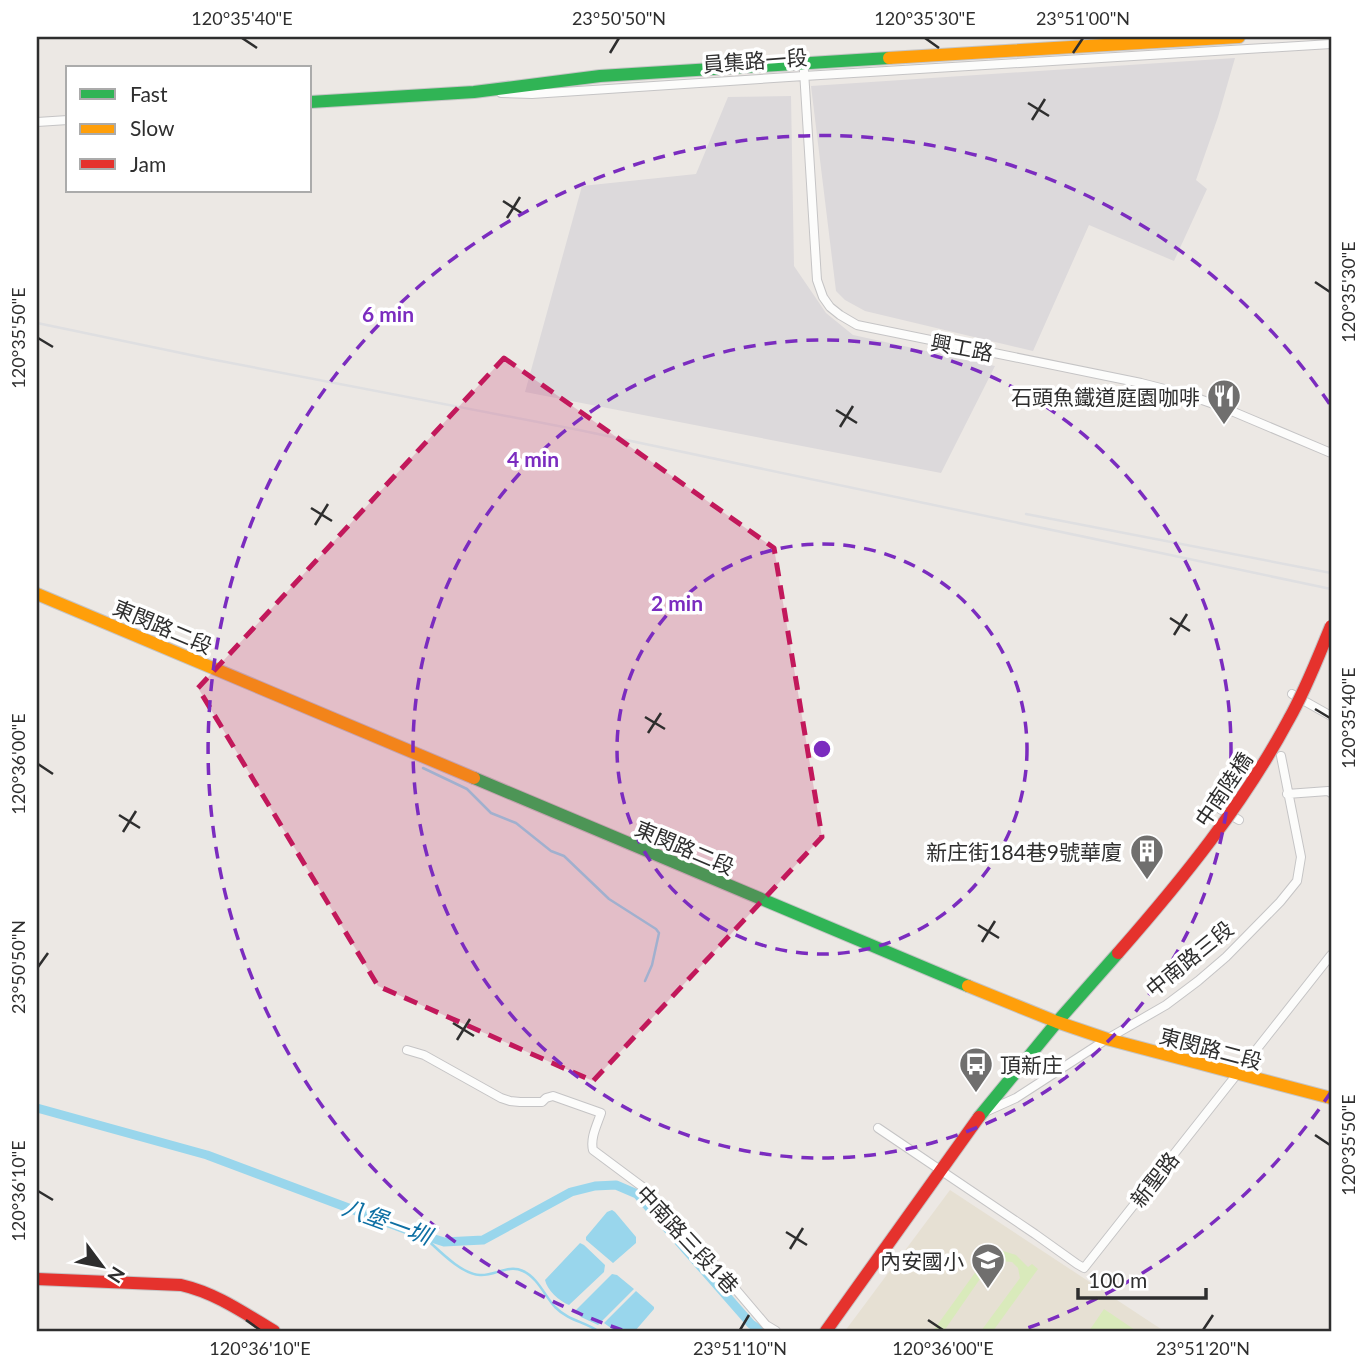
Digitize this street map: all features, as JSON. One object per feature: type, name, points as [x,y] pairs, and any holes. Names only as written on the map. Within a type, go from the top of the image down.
[{"type":"main road","name":"員集路一段","points":[[312,102],[474,92],[600,76],[804,70],[1093,52],[1239,37]]},
{"type":"main road","name":"東閔路二段","points":[[37,594],[1057,1022],[1107,1040],[1331,1098]]},
{"type":"main road","name":"中南陸橋","points":[[1057,1022],[1161,904],[1231,814],[1290,718],[1331,626]]},
{"type":"main road","points":[[826,1331],[982,1113],[1057,1022]]},
{"type":"main road","points":[[37,1279],[192,1287],[225,1301],[274,1331]]},
{"type":"street","name":"員集路一段","points":[[1093,52],[1283,41],[1331,44]]},
{"type":"street","name":"興工路","points":[[804,70],[817,280],[823,298],[840,315],[857,325],[1188,395],[1331,453]]},
{"type":"street","points":[[37,122],[66,120]]},
{"type":"street","points":[[1292,694],[1331,716]]},
{"type":"street","name":"中南路三段","points":[[982,1113],[1016,1098],[1166,1005],[1198,981],[1280,902],[1297,881],[1301,857],[1281,756]]},
{"type":"street","points":[[1287,794],[1330,792]]},
{"type":"street","points":[[1220,809],[1239,820]]},
{"type":"street","name":"新聖路","points":[[941,1171],[1084,1268],[1331,955]]},
{"type":"street","name":"中南路三段1巷","points":[[407,1050],[424,1055],[510,1101],[542,1102],[553,1096],[601,1113],[593,1136],[593,1150],[644,1188],[681,1225],[766,1325],[776,1331]]},
{"type":"street","points":[[878,1128],[941,1171]]},
{"type":"highlighted area","points":[[504,358],[774,548],[822,837],[593,1081],[378,986],[198,688]]},
{"type":"shaded area","points":[[1235,58],[1196,180],[1207,189],[1174,261],[1089,225],[1033,351],[865,311],[845,300],[836,291],[811,86]]},
{"type":"shaded area","points":[[791,96],[794,266],[826,313],[853,335],[995,366],[941,473],[525,392],[582,186],[696,174],[728,97]]},
{"type":"shaded area","name":"內安國小","points":[[950,1190],[1164,1331],[845,1331]]},
{"type":"green space","points":[[1003,1251],[1016,1255],[1028,1267],[1032,1264],[1038,1269],[993,1331],[981,1331],[1020,1278],[1018,1268],[1012,1262],[991,1263],[944,1331],[933,1331],[987,1256]]},
{"type":"green space","points":[[1104,1309],[1135,1330],[1089,1331]]},
{"type":"water","points":[[612,1210],[636,1237],[636,1243],[613,1263],[586,1240],[607,1212]]},
{"type":"water","points":[[580,1243],[605,1265],[604,1272],[569,1305],[554,1295],[545,1280]]},
{"type":"water","points":[[612,1274],[634,1289],[598,1325],[581,1317],[575,1311]]},
{"type":"water","points":[[636,1291],[654,1309],[635,1331],[615,1331],[604,1323]]},
{"type":"waterway","points":[[423,768],[467,789],[491,813],[516,823],[551,851],[564,856],[609,899],[656,929],[659,933],[652,965],[645,981]]},
{"type":"waterway","name":"八堡一圳","points":[[37,1108],[207,1155],[444,1242],[483,1240],[571,1192],[595,1186],[616,1185],[637,1194],[751,1324],[761,1331]]},
{"type":"waterway","points":[[422,1235],[449,1260],[472,1274],[486,1275],[507,1269],[523,1271],[560,1312],[598,1331]]},
{"type":"railway","points":[[37,323],[579,430],[1331,589]]},
{"type":"railway","points":[[1026,514],[1331,573]]},
{"type":"traffic: fast","points":[[312,102],[474,92],[600,76],[889,58]]},
{"type":"traffic: fast","points":[[474,778],[968,986]]},
{"type":"traffic: fast","points":[[979,1117],[1118,953]]},
{"type":"traffic: slow","points":[[889,58],[1239,37]]},
{"type":"traffic: slow","points":[[37,594],[474,778]]},
{"type":"traffic: slow","points":[[968,986],[1107,1039],[1331,1098]]},
{"type":"traffic: jam","points":[[1118,953],[1188,870],[1252,782],[1295,708],[1331,626]]},
{"type":"traffic: jam","points":[[826,1331],[979,1117]]},
{"type":"traffic: jam","points":[[37,1279],[181,1285],[218,1298],[274,1331]]},
{"type":"place","name":"石頭魚鐵道庭園咖啡","points":[[1224,426]]},
{"type":"place","name":"新庄街184巷9號華廈","points":[[1147,881]]},
{"type":"place","name":"頂新庄","points":[[976,1094]]},
{"type":"place","name":"內安國小","points":[[988,1290]]}]
